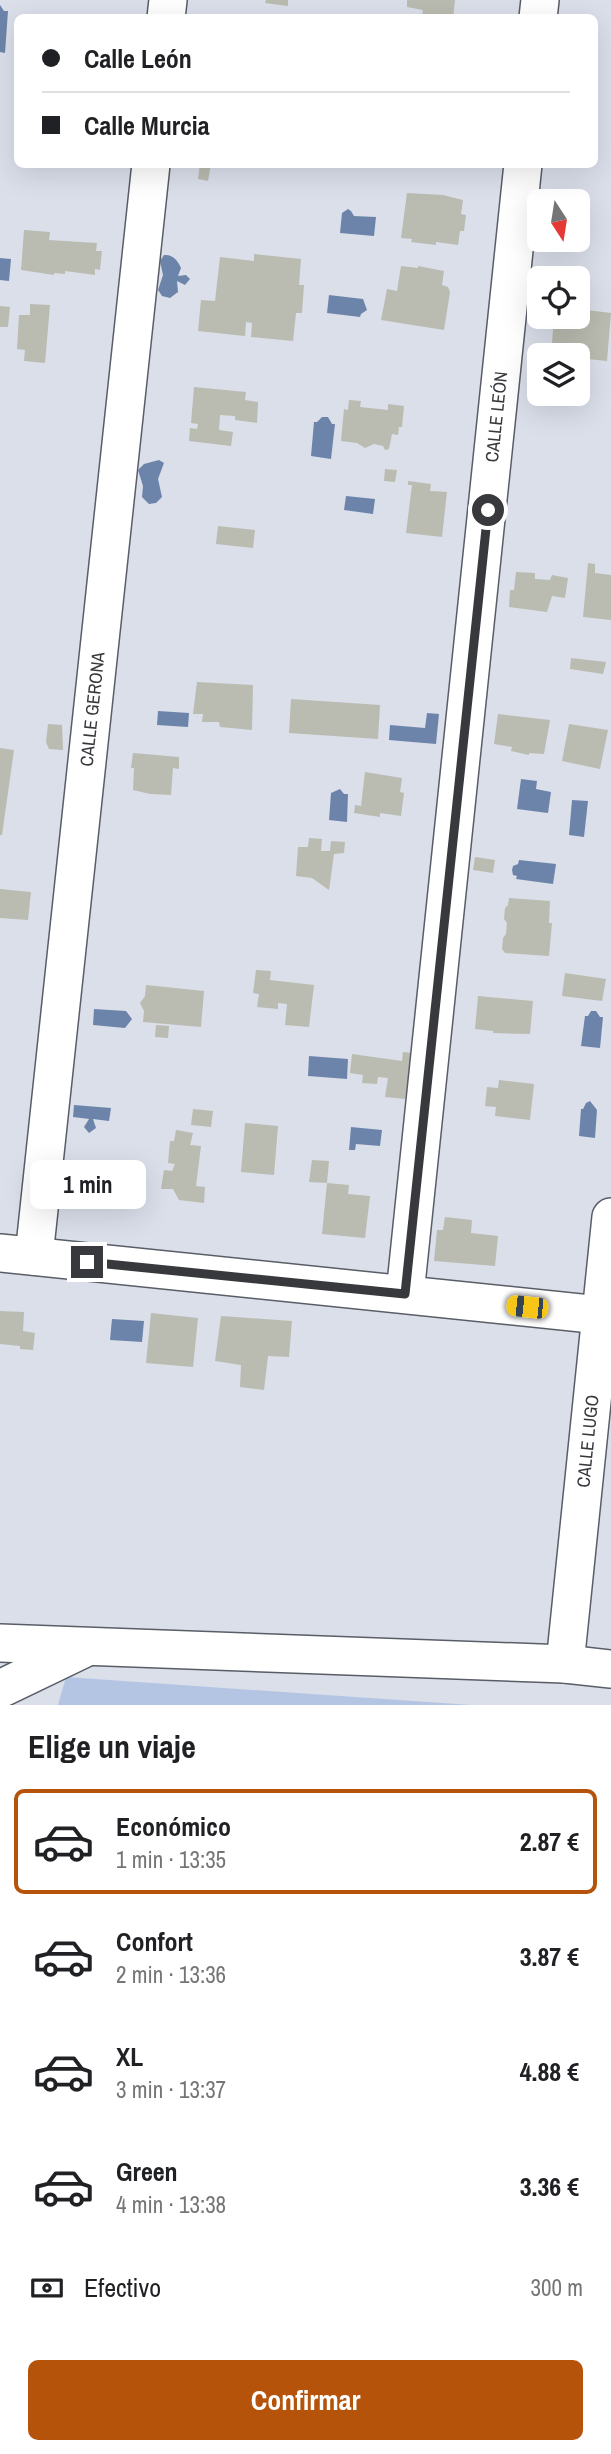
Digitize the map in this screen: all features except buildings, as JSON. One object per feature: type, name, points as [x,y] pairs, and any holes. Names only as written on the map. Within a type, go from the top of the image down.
[{"type":"street","name":"CALLE GERONA","points":[[17,1255],[78,831],[151,168]]},
{"type":"street","name":"CALLE LEÓN","points":[[405,1294],[523,168]]},
{"type":"street","name":"CALLE LUGO","points":[[565,1664],[606,1316],[611,1217]]},
{"type":"street","points":[[17,1255],[606,1316]]},
{"type":"street","points":[[0,1643],[565,1664],[611,1669]]},
{"type":"street","points":[[0,1689],[87,1647]]},
{"type":"shaded area","points":[[0,5],[4,11],[8,11],[5,53],[0,52]]},
{"type":"shaded area","points":[[348,209],[354,216],[376,217],[374,236],[340,233],[342,213]]},
{"type":"shaded area","points":[[164,255],[178,262],[181,268],[178,276],[186,275],[190,279],[185,285],[177,281],[178,292],[170,298],[162,296],[158,290],[163,275],[160,261]]},
{"type":"shaded area","points":[[0,258],[11,259],[9,281],[0,280]]},
{"type":"shaded area","points":[[329,295],[363,299],[367,310],[360,317],[327,313]]},
{"type":"shaded area","points":[[328,417],[332,424],[335,424],[331,459],[311,456],[314,422]]},
{"type":"shaded area","points":[[159,460],[164,463],[158,479],[162,497],[156,503],[149,504],[142,497],[143,486],[138,470],[144,464]]},
{"type":"shaded area","points":[[346,496],[375,499],[373,514],[344,510]]},
{"type":"shaded area","points":[[158,711],[189,713],[188,727],[157,725]]},
{"type":"shaded area","points":[[427,713],[439,714],[436,744],[389,740],[390,725],[425,728]]},
{"type":"shaded area","points":[[521,779],[537,781],[536,789],[551,792],[548,813],[517,809]]},
{"type":"shaded area","points":[[340,789],[344,794],[348,794],[347,822],[329,820],[331,793]]},
{"type":"shaded area","points":[[572,800],[588,801],[584,837],[569,835]]},
{"type":"shaded area","points":[[519,860],[556,864],[553,884],[516,879],[517,876],[513,875],[512,870]]},
{"type":"shaded area","points":[[94,1009],[126,1011],[132,1019],[125,1028],[93,1025]]},
{"type":"shaded area","points":[[596,1011],[603,1017],[600,1048],[581,1046],[585,1016]]},
{"type":"shaded area","points":[[309,1056],[348,1059],[347,1079],[308,1076]]},
{"type":"shaded area","points":[[590,1101],[597,1110],[595,1138],[579,1136],[581,1109]]},
{"type":"shaded area","points":[[74,1105],[111,1108],[109,1121],[93,1119],[96,1128],[89,1133],[84,1127],[89,1119],[73,1117]]},
{"type":"shaded area","points":[[351,1127],[382,1130],[380,1146],[356,1144],[355,1150],[349,1150]]},
{"type":"shaded area","points":[[112,1319],[144,1321],[142,1342],[110,1340]]},
{"type":"shaded area","points":[[66,1677],[471,1705],[58,1705]]},
{"type":"route","points":[[87,1262],[405,1294],[488,510]]}]
